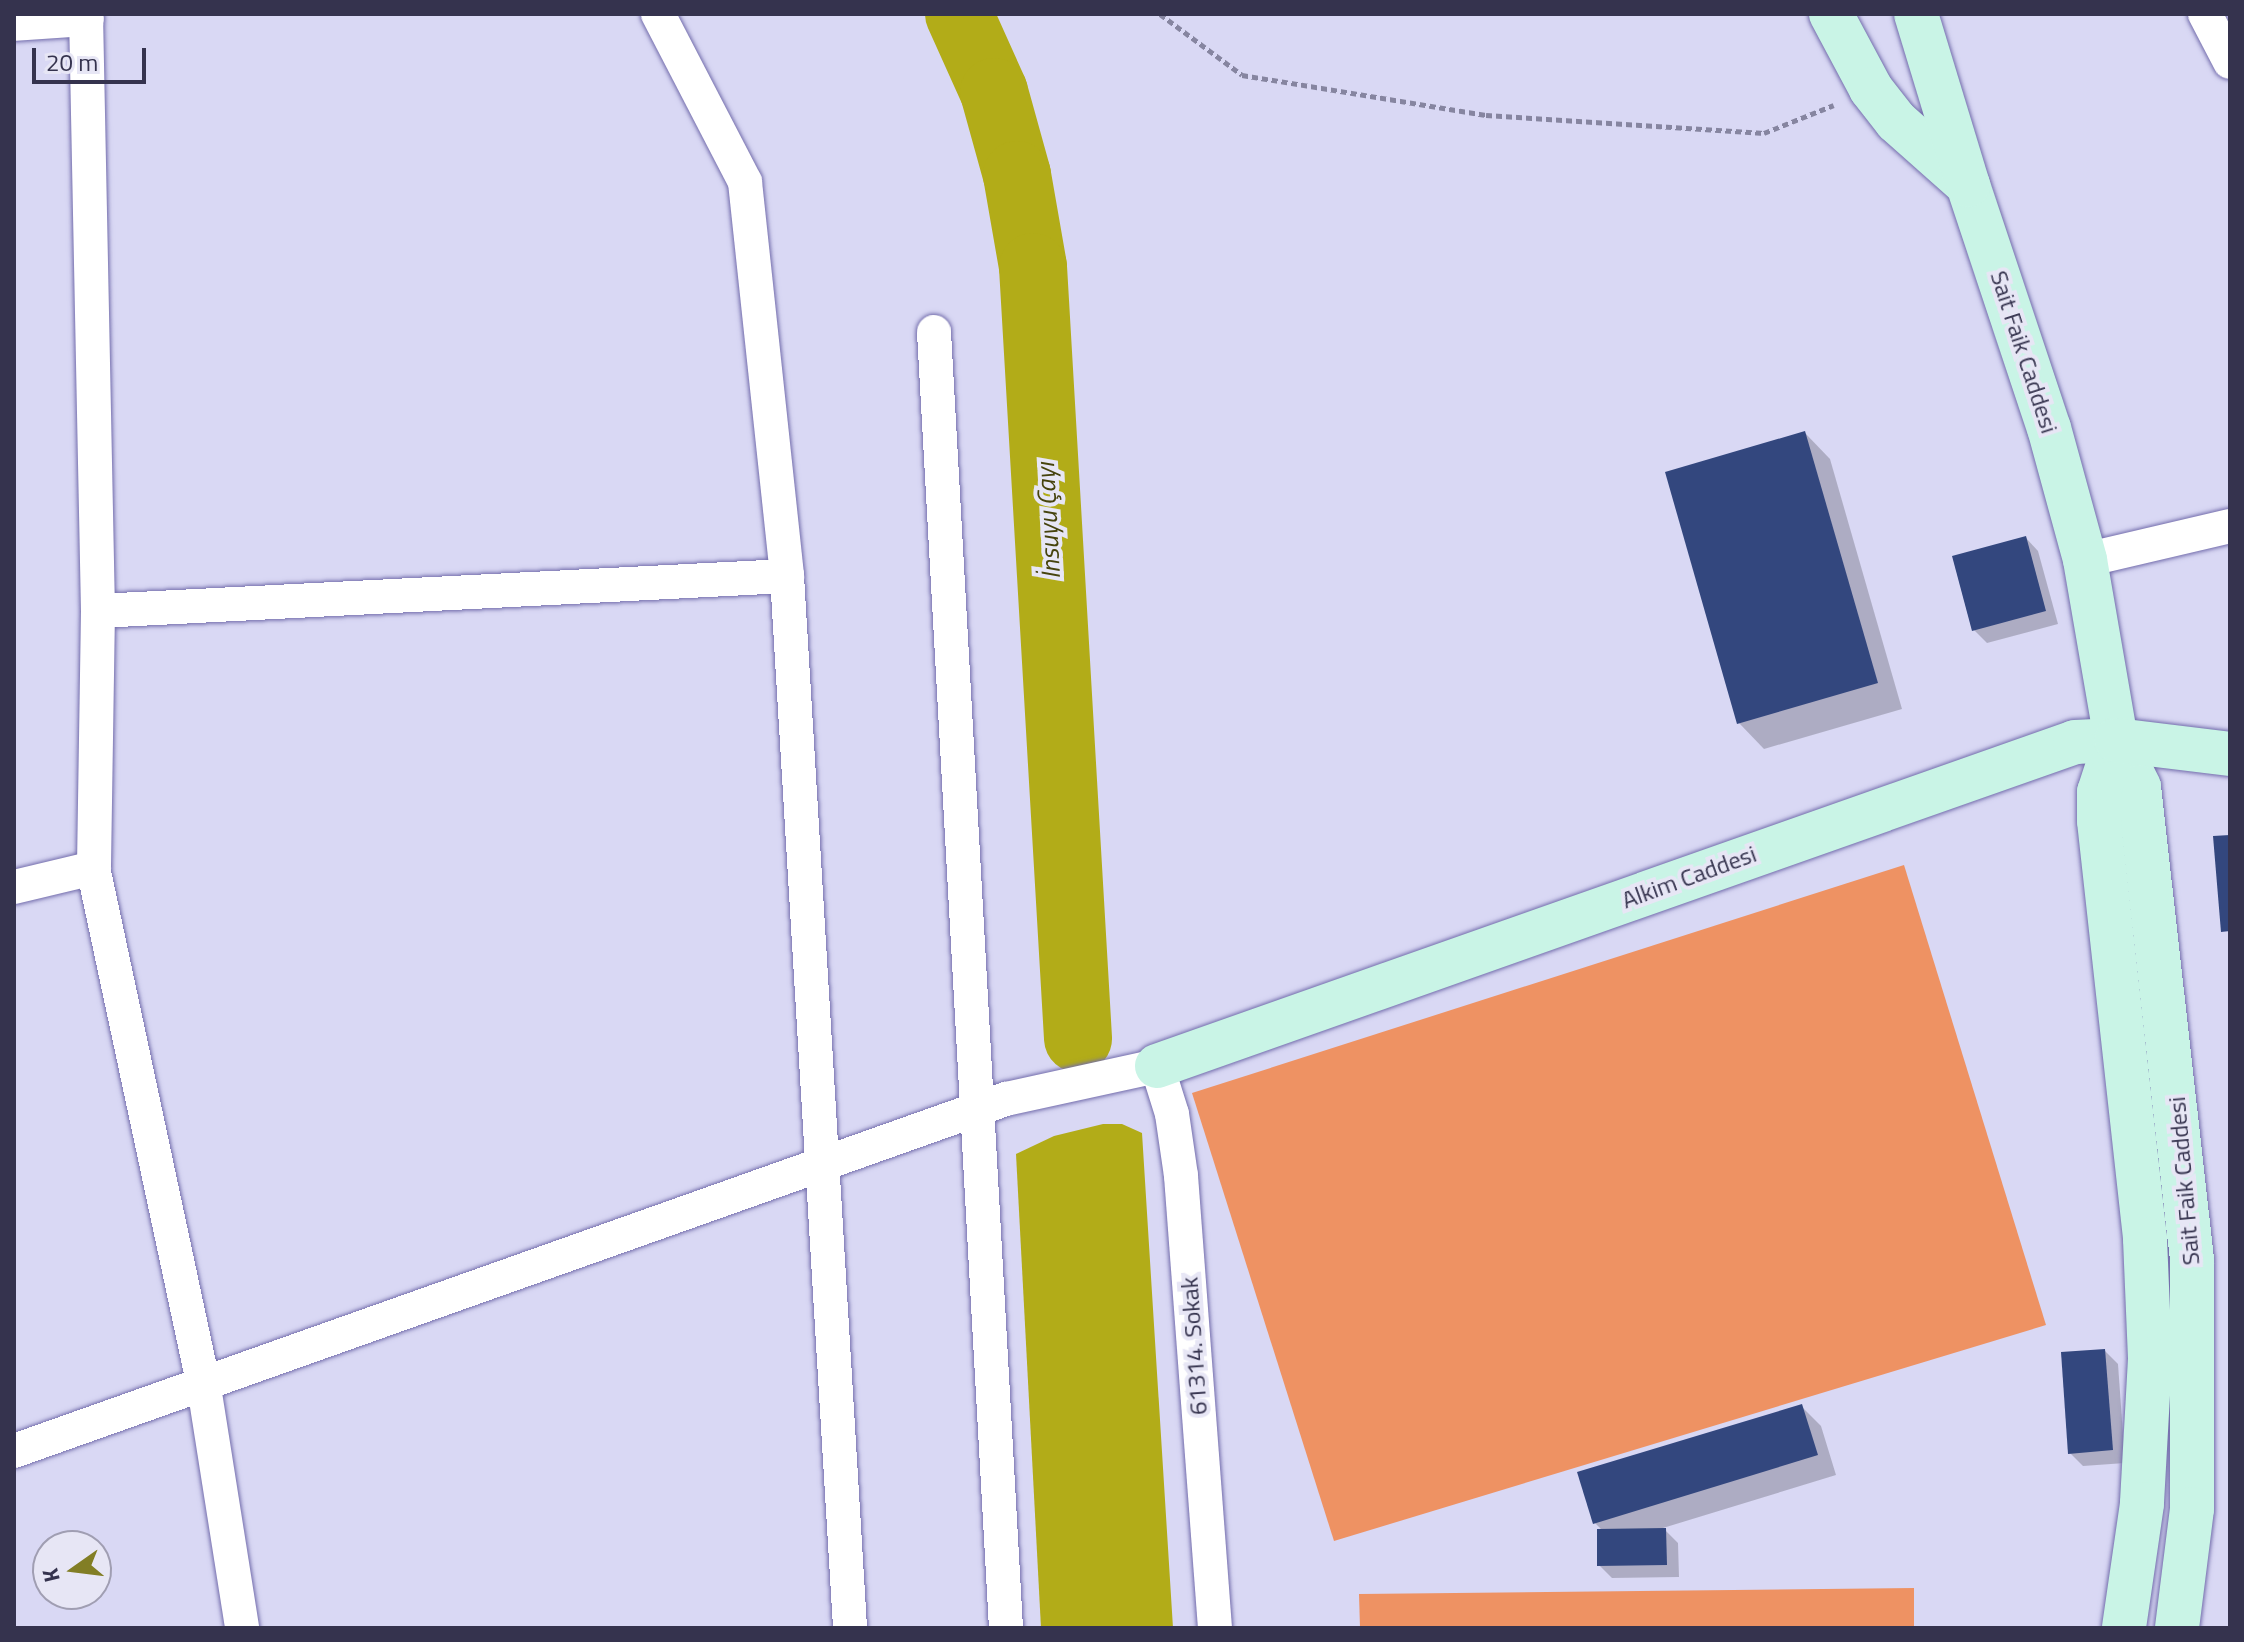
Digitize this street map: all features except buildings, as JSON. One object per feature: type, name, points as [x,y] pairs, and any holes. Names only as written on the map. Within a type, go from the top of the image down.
[{"type":"street","points":[[658,14],[745,182],[787,576],[850,1628]]},
{"type":"street","name":"Sait Faik Caddesi","points":[[1831,14],[1871,89],[1896,121],[1968,185],[2049,428],[2085,560],[2116,740],[2139,787],[2146,823],[2192,1260],[2192,1509],[2177,1628]]},
{"type":"street","points":[[1916,14],[1968,185]]},
{"type":"street","points":[[2205,14],[2230,62]]},
{"type":"street","points":[[14,24],[86,17],[98,611],[94,868],[204,1387],[242,1628]]},
{"type":"street","points":[[934,332],[1006,1628]]},
{"type":"street","points":[[2085,560],[2230,526]]},
{"type":"street","points":[[98,611],[787,576]]},
{"type":"street","name":"Sait Faik Caddesi","points":[[2116,740],[2099,792],[2099,821],[2145,1239],[2150,1359],[2142,1504],[2124,1628]]},
{"type":"street","name":"Alkim Caddesi","points":[[1157,1066],[2032,754],[2075,742],[2116,740],[2230,754]]},
{"type":"street","points":[[14,887],[94,868]]},
{"type":"street","points":[[14,1451],[204,1387],[977,1110],[1157,1066]]},
{"type":"street","name":"61314. Sokak","points":[[1157,1066],[1172,1114],[1181,1176],[1215,1628]]},
{"type":"path","points":[[1160,14],[1242,75],[1486,115],[1764,133],[1871,89]]},
{"type":"shaded area","points":[[1904,865],[2046,1325],[1334,1541],[1192,1093]]},
{"type":"shaded area","points":[[1103,1124],[1122,1124],[1142,1133],[1173,1628],[1041,1628],[1016,1154],[1054,1136]]},
{"type":"shaded area","points":[[1914,1588],[1914,1628],[1360,1628],[1359,1594]]},
{"type":"waterway","name":"İnsuyu Çayı","points":[[959,14],[994,92],[1017,175],[1033,267],[1078,1039]]}]
